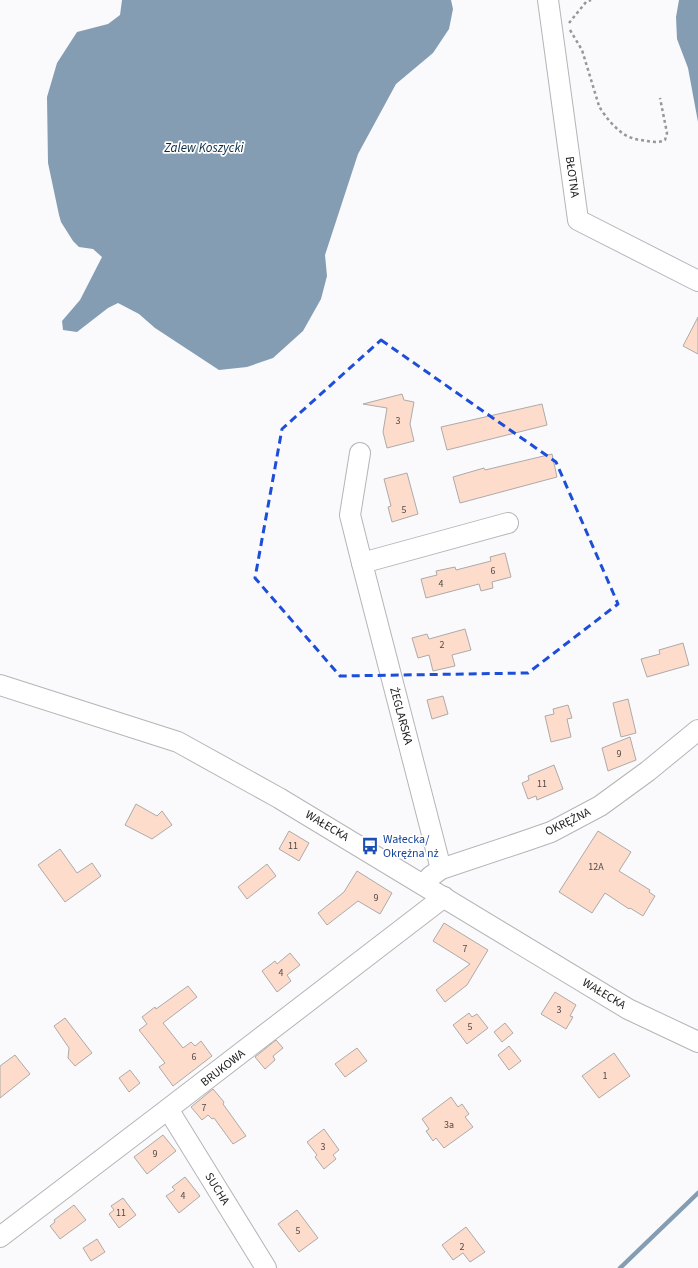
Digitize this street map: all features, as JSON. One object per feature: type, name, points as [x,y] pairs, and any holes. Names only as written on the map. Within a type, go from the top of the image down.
[{"type":"street","name":"BŁOTNA","points":[[548,0],[558,29],[578,220],[698,281]]},
{"type":"street","name":"ŻEGLARSKA","points":[[360,453],[350,515],[441,869]]},
{"type":"street","points":[[362,563],[508,523]]},
{"type":"street","name":"WAŁECKA","points":[[0,685],[178,742],[280,798],[628,1009],[698,1042]]},
{"type":"street","name":"OKRĘŻNA","points":[[424,885],[430,876],[441,869],[551,832],[600,806],[641,776],[698,730]]},
{"type":"street","name":"BRUKOWA","points":[[0,1237],[168,1110],[444,897]]},
{"type":"street","name":"SUCHA","points":[[168,1110],[266,1268]]},
{"type":"path","points":[[558,29],[570,23],[586,2],[591,0]]},
{"type":"path","points":[[558,29],[572,31],[582,50],[596,98],[603,114],[630,138],[652,142],[666,140],[667,133],[660,98]]},
{"type":"highlighted area","points":[[381,340],[556,462],[618,604],[528,673],[340,676],[255,578],[282,429]]},
{"type":"water","name":"Zalew Koszycki","points":[[122,0],[451,0],[453,9],[449,29],[433,53],[396,84],[358,154],[325,255],[327,276],[321,299],[303,331],[273,358],[247,367],[219,370],[155,328],[139,314],[118,303],[108,308],[77,332],[63,330],[62,321],[80,300],[102,257],[93,249],[79,247],[73,241],[61,222],[48,163],[47,97],[57,63],[77,32],[108,24],[120,15]]},
{"type":"water","points":[[679,0],[698,0],[698,122],[688,68],[677,39],[676,17]]},
{"type":"building","points":[[698,317],[698,354],[683,346]]},
{"type":"building","points":[[402,394],[404,400],[414,402],[410,424],[414,441],[387,448],[383,432],[387,408],[363,404]]},
{"type":"building","points":[[542,404],[547,425],[447,450],[441,427]]},
{"type":"building","points":[[552,454],[557,477],[460,503],[453,477],[484,468],[485,470]]},
{"type":"building","points":[[407,473],[418,514],[392,522],[388,507],[391,506],[384,479]]},
{"type":"building","points":[[505,553],[511,577],[492,582],[493,588],[481,591],[479,584],[426,598],[421,579],[437,575],[436,571],[455,567],[456,570],[491,561],[490,557]]},
{"type":"building","points":[[465,629],[471,650],[452,655],[455,666],[433,671],[429,655],[418,658],[412,638],[427,634],[429,639]]},
{"type":"building","points":[[683,643],[689,665],[647,677],[641,659],[660,654],[659,650]]},
{"type":"building","points":[[443,696],[448,714],[432,719],[427,700]]},
{"type":"building","points":[[628,699],[636,733],[621,737],[613,703]]},
{"type":"building","points":[[568,705],[572,718],[567,719],[571,737],[551,742],[545,716],[554,714],[553,709]]},
{"type":"building","points":[[630,737],[636,760],[608,771],[602,748]]},
{"type":"building","points":[[554,765],[563,789],[537,800],[536,796],[528,799],[522,783],[529,780],[528,776]]},
{"type":"building","points":[[136,804],[157,816],[162,811],[172,825],[152,839],[125,825]]},
{"type":"building","points":[[289,831],[309,843],[299,861],[279,849]]},
{"type":"building","points":[[598,831],[631,852],[619,871],[650,890],[649,892],[655,896],[643,916],[630,908],[629,909],[605,893],[592,913],[559,892]]},
{"type":"building","points":[[60,849],[77,873],[92,863],[101,876],[65,902],[38,865]]},
{"type":"building","points":[[267,864],[276,876],[247,899],[238,887]]},
{"type":"building","points":[[357,871],[392,893],[380,914],[358,901],[327,925],[318,913],[344,892]]},
{"type":"building","points":[[444,923],[488,950],[467,985],[445,1002],[436,990],[470,964],[433,941]]},
{"type":"building","points":[[290,953],[300,965],[287,975],[291,981],[277,992],[262,971],[275,961],[277,964]]},
{"type":"building","points":[[188,986],[197,997],[163,1023],[183,1048],[191,1042],[195,1046],[201,1041],[212,1056],[173,1086],[159,1067],[165,1063],[139,1030],[147,1024],[142,1017]]},
{"type":"building","points":[[555,992],[576,1005],[570,1016],[573,1017],[566,1029],[541,1014]]},
{"type":"building","points":[[469,1013],[472,1017],[477,1014],[488,1028],[467,1044],[453,1025]]},
{"type":"building","points":[[65,1018],[92,1053],[75,1066],[68,1058],[69,1048],[54,1026]]},
{"type":"building","points":[[505,1023],[513,1033],[502,1042],[494,1032]]},
{"type":"building","points":[[276,1040],[283,1048],[273,1056],[275,1060],[265,1069],[255,1057]]},
{"type":"building","points":[[509,1046],[521,1061],[509,1070],[498,1055]]},
{"type":"building","points":[[357,1048],[367,1061],[345,1077],[335,1064]]},
{"type":"building","points":[[614,1053],[630,1076],[599,1098],[582,1076]]},
{"type":"building","points":[[15,1055],[30,1074],[0,1098],[0,1066]]},
{"type":"building","points":[[130,1070],[140,1083],[129,1092],[119,1078]]},
{"type":"building","points":[[213,1089],[224,1102],[223,1104],[246,1136],[233,1144],[214,1118],[212,1119],[208,1115],[202,1120],[191,1107]]},
{"type":"building","points":[[451,1097],[458,1107],[462,1104],[469,1114],[465,1117],[473,1127],[444,1148],[436,1138],[433,1141],[426,1131],[429,1129],[422,1119]]},
{"type":"building","points":[[324,1129],[339,1150],[333,1155],[336,1159],[324,1169],[315,1157],[317,1155],[307,1142]]},
{"type":"building","points":[[163,1135],[176,1151],[147,1174],[134,1157]]},
{"type":"building","points":[[185,1177],[200,1196],[179,1213],[166,1196],[175,1190],[172,1187]]},
{"type":"building","points":[[123,1198],[136,1215],[119,1228],[109,1214],[114,1210],[111,1206]]},
{"type":"building","points":[[74,1205],[86,1220],[60,1239],[50,1226],[55,1222],[54,1220]]},
{"type":"building","points":[[297,1210],[318,1238],[299,1252],[278,1224]]},
{"type":"building","points":[[466,1227],[485,1252],[470,1262],[463,1253],[453,1260],[442,1245]]},
{"type":"building","points":[[97,1239],[105,1252],[91,1261],[83,1248]]},
{"type":"waterway","points":[[620,1268],[698,1193]]},
{"type":"place","name":"Wałecka/ Okrężna nż","points":[[370,846]]}]
